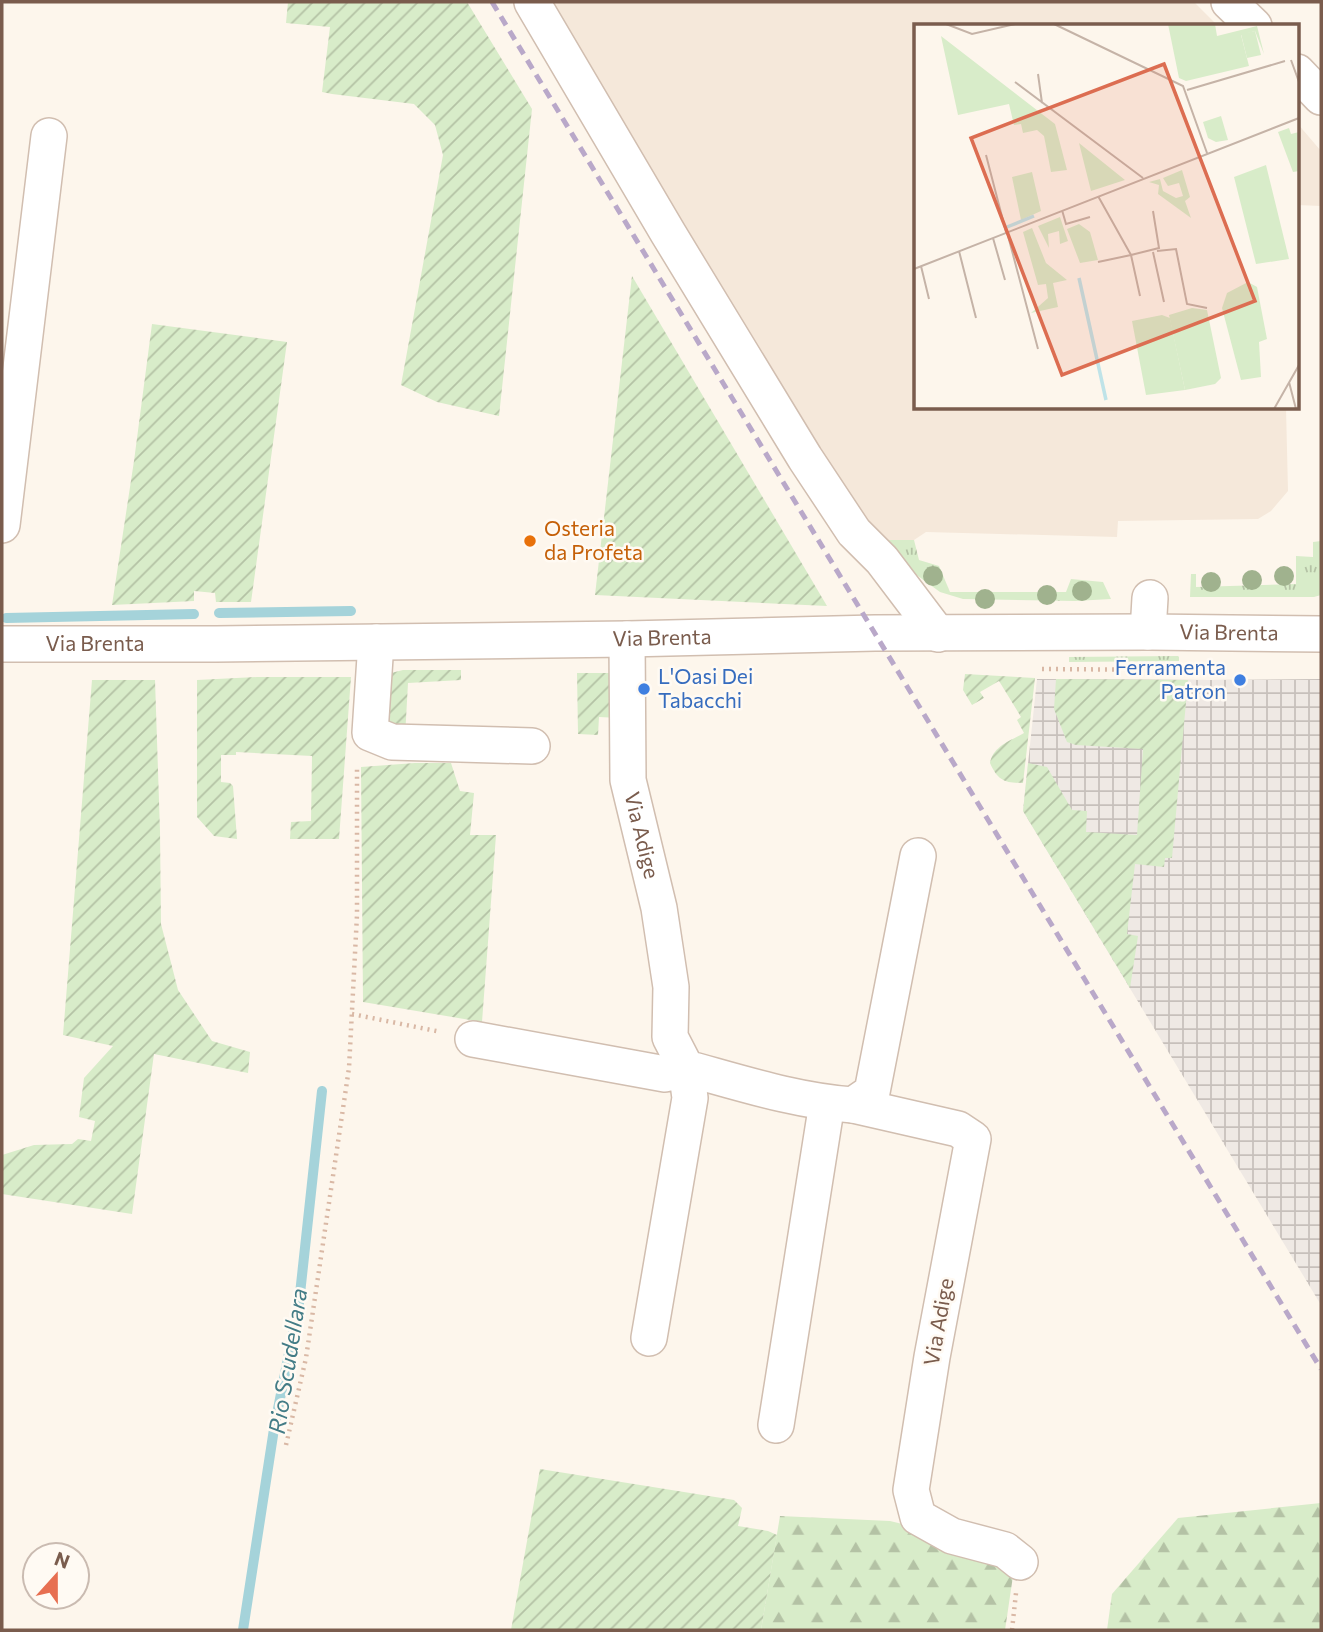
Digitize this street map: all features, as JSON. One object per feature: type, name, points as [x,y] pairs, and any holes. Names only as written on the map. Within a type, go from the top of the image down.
[{"type":"street","points":[[532,2],[805,458],[853,532],[882,560],[938,634]]},
{"type":"street","points":[[1230,2],[1252,24]]},
{"type":"street","points":[[1298,73],[1321,97]]},
{"type":"street","points":[[2,525],[49,136]]},
{"type":"street","points":[[1148,632],[1150,598]]},
{"type":"street","name":"Via Brenta","points":[[2,644],[216,644],[838,634],[1148,632],[1321,635]]},
{"type":"street","name":"Via Adige","points":[[627,639],[628,780],[659,908],[671,987],[670,1037],[686,1068],[690,1098],[649,1338]]},
{"type":"street","points":[[376,642],[370,733],[392,742],[532,746]]},
{"type":"street","points":[[776,1425],[840,1104],[872,1092],[918,856]]},
{"type":"street","name":"Via Adige","points":[[473,1039],[665,1074],[686,1068],[769,1091],[958,1129],[973,1139],[932,1357],[911,1490],[918,1517],[952,1535],[1005,1550],[1020,1562]]},
{"type":"path","points":[[1057,670],[1185,670]]},
{"type":"path","points":[[286,1445],[306,1358],[349,1068],[357,915],[357,764],[370,733]]},
{"type":"path","points":[[352,1014],[473,1039]]},
{"type":"shaded area","points":[[545,2],[1194,2],[1216,24],[914,24],[914,410],[1286,410],[1288,491],[1271,511],[1258,519],[1118,521],[1117,537],[926,532],[914,540],[879,540],[863,529]]},
{"type":"shaded area","points":[[1298,124],[1321,151],[1321,206],[1298,205]]},
{"type":"shaded area","points":[[1037,679],[1321,679],[1321,1305],[1023,811]]},
{"type":"green space","points":[[288,2],[467,2],[532,109],[499,416],[437,402],[401,385],[443,155],[435,125],[414,104],[322,92],[330,27],[286,23]]},
{"type":"green space","points":[[632,276],[827,606],[595,595]]},
{"type":"green space","points":[[152,324],[287,342],[251,602],[216,602],[215,593],[194,591],[194,601],[112,605]]},
{"type":"green space","points":[[879,540],[914,540],[919,560],[939,566],[950,592],[1066,592],[1071,579],[1103,582],[1111,599],[963,599],[940,592],[907,568]]},
{"type":"green space","points":[[1321,541],[1321,595],[1190,597],[1191,574],[1196,574],[1196,587],[1296,584],[1296,556],[1313,557],[1313,542]]},
{"type":"green space","points":[[1178,656],[1179,661],[1069,662],[1069,657]]},
{"type":"green space","points":[[403,670],[461,670],[461,680],[408,683],[405,737],[382,725],[387,674]]},
{"type":"green space","points":[[577,673],[619,673],[620,718],[599,717],[598,735],[578,734]]},
{"type":"green space","points":[[965,674],[1035,678],[1023,783],[1003,780],[990,763],[998,748],[1024,733],[1017,720],[1021,717],[999,681],[980,692],[984,698],[972,705],[963,690]]},
{"type":"green space","points":[[351,677],[339,839],[290,839],[291,822],[311,821],[312,756],[236,752],[236,755],[221,755],[221,782],[233,786],[237,839],[214,836],[197,817],[197,680]]},
{"type":"green space","points":[[1056,679],[1188,680],[1172,858],[1165,858],[1164,867],[1135,864],[1127,934],[1138,936],[1130,988],[1023,811],[1028,763],[1047,767],[1072,810],[1087,811],[1086,832],[1137,835],[1143,749],[1076,745],[1067,742],[1054,709]]},
{"type":"green space","points":[[92,680],[155,680],[161,924],[178,990],[212,1041],[250,1052],[248,1073],[154,1054],[132,1214],[2,1194],[2,1155],[34,1145],[72,1144],[78,1139],[91,1141],[95,1121],[79,1117],[84,1078],[113,1046],[63,1035]]},
{"type":"green space","points":[[451,763],[460,791],[474,793],[470,835],[496,835],[482,1022],[363,1002],[361,767]]},
{"type":"green space","points":[[540,1469],[734,1500],[742,1508],[738,1526],[777,1535],[761,1630],[511,1630]]},
{"type":"green space","points":[[1321,1503],[1321,1630],[1107,1630],[1112,1594],[1178,1518]]},
{"type":"green space","points":[[780,1516],[890,1521],[931,1531],[985,1554],[1013,1576],[1005,1630],[761,1630]]},
{"type":"waterway","points":[[219,613],[351,611]]},
{"type":"waterway","points":[[6,618],[194,614]]},
{"type":"waterway","name":"Rio Scudellara","points":[[243,1630],[274,1429],[299,1303],[322,1091]]},
{"type":"railway","points":[[492,2],[1321,1369]]},
{"type":"place","name":"Osteria da Profeta","points":[[530,541]]},
{"type":"place","name":"Ferramenta Patron","points":[[1240,680]]},
{"type":"place","name":"L'Oasi Dei Tabacchi","points":[[644,689]]}]
